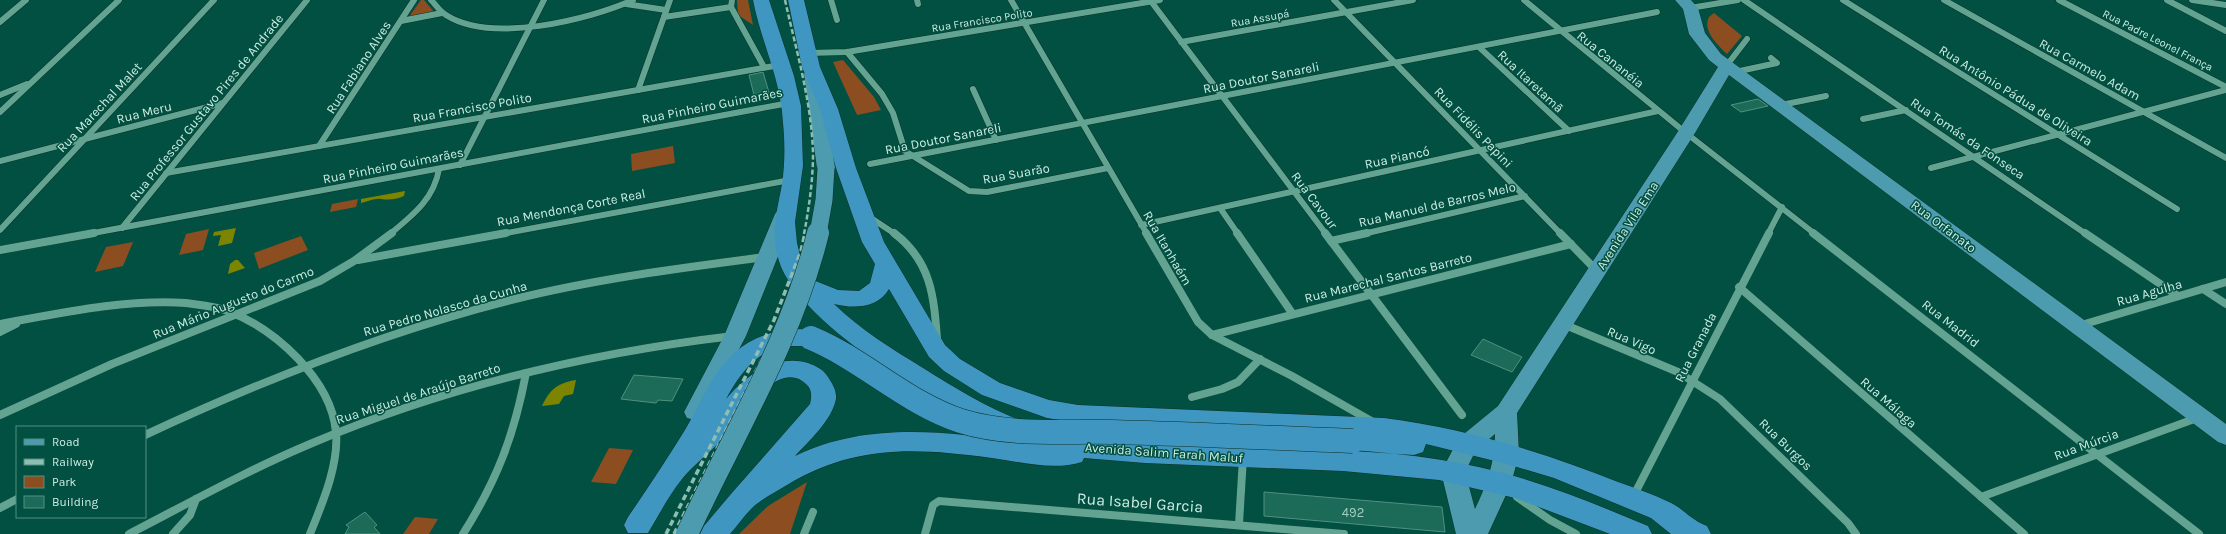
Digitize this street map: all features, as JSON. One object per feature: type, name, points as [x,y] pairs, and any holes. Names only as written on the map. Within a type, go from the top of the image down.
[{"type":"highway","name":"Avenida Salim Farah Maluf","points":[[761,0],[768,29],[773,66],[791,103],[794,133],[792,180],[785,214],[786,241],[792,268],[834,319],[869,345],[963,405],[1002,424],[1036,437],[1070,446],[1108,451],[1400,466],[1460,457]]},
{"type":"highway","points":[[796,0],[809,60],[830,109],[861,212],[885,265],[937,351],[952,365],[991,389],[1047,409],[1070,413],[1125,417],[1384,428],[1460,457]]},
{"type":"highway","points":[[806,286],[839,298],[859,299],[876,290],[884,278],[885,265]]},
{"type":"highway","points":[[636,530],[674,470],[720,389],[744,356],[768,341],[782,338],[811,338],[841,352],[921,404],[962,420],[986,426],[1039,430],[1352,441],[1416,445],[1560,484],[1658,522],[1690,531]]},
{"type":"highway","points":[[674,470],[714,432],[748,390],[762,378],[785,369],[798,370],[811,375],[820,384],[824,392],[824,400],[821,407],[714,534]]},
{"type":"highway","points":[[740,502],[810,460],[833,452],[878,442],[927,442],[1052,456],[1108,451]]},
{"type":"highway","points":[[1503,468],[1561,470],[1661,510],[1690,531]]},
{"type":"highway","points":[[1503,468],[1561,502],[1638,534]]},
{"type":"main road","name":"Rua Orfanato","points":[[1686,4],[1697,34],[1704,46],[1731,68],[2226,436]]},
{"type":"main road","points":[[687,534],[780,344],[798,303],[814,255],[825,201],[826,168],[809,60]]},
{"type":"main road","name":"Avenida Vila Ema","points":[[1460,457],[1506,412],[1686,133],[1731,68]]},
{"type":"main road","points":[[636,530],[735,336],[785,214]]},
{"type":"main road","points":[[1475,534],[1503,468],[1506,412]]},
{"type":"main road","points":[[1460,457],[1469,534]]},
{"type":"street","points":[[0,22],[26,0]]},
{"type":"street","points":[[0,112],[119,0]]},
{"type":"street","name":"Rua Marechal Malet","points":[[0,230],[214,0]]},
{"type":"street","name":"Rua Professor Gustavo Pires de Andrade","points":[[122,228],[307,0]]},
{"type":"street","name":"Rua Fabiano Alves","points":[[319,146],[414,0]]},
{"type":"street","points":[[431,0],[442,12],[452,18],[482,26],[504,28],[530,27],[585,17],[626,4],[633,0]]},
{"type":"street","points":[[460,165],[544,0]]},
{"type":"street","points":[[638,90],[670,0]]},
{"type":"street","points":[[732,0],[731,7],[773,66]]},
{"type":"street","points":[[831,0],[837,20]]},
{"type":"street","name":"Rua Itanhaém","points":[[1011,0],[1192,314],[1212,334],[1384,428]]},
{"type":"street","name":"Rua Francisco Polito","points":[[809,60],[847,52],[1160,0]]},
{"type":"street","name":"Rua Fidélis Papini","points":[[1334,0],[1597,271]]},
{"type":"street","name":"Rua Assupá","points":[[1181,42],[1414,0]]},
{"type":"street","name":"Rua Cananéia","points":[[1524,0],[1686,133]]},
{"type":"street","points":[[1686,4],[1738,0]]},
{"type":"street","name":"Rua Tomás da Fonseca","points":[[1744,0],[2178,296]]},
{"type":"street","name":"Rua Antônio Pádua de Oliveira","points":[[1843,0],[2177,209]]},
{"type":"street","name":"Rua Carmelo Adam","points":[[1944,0],[2226,158]]},
{"type":"street","name":"Rua Padre Leonel França","points":[[2059,0],[2226,88]]},
{"type":"street","points":[[2167,0],[2226,31]]},
{"type":"street","points":[[2192,0],[2226,5]]},
{"type":"street","name":"Rua Cavour","points":[[1150,1],[1462,415]]},
{"type":"street","points":[[626,4],[666,10]]},
{"type":"street","points":[[664,17],[731,7]]},
{"type":"street","points":[[401,21],[442,12]]},
{"type":"street","name":"Rua Doutor Sanareli","points":[[870,164],[1657,12]]},
{"type":"street","name":"Avenida Vila Ema","points":[[1731,68],[1747,39]]},
{"type":"street","name":"Rua Itaretamã","points":[[1479,47],[1569,131]]},
{"type":"street","points":[[847,52],[882,94],[893,113],[905,150],[913,156]]},
{"type":"street","points":[[1731,68],[1777,64],[1771,58]]},
{"type":"street","name":"Rua Francisco Polito","points":[[166,173],[773,66]]},
{"type":"street","points":[[0,95],[31,82]]},
{"type":"street","points":[[1931,168],[2144,112],[2226,88]]},
{"type":"street","points":[[973,89],[996,140]]},
{"type":"street","points":[[1781,105],[1826,96]]},
{"type":"street","name":"Rua Meru","points":[[0,162],[223,103]]},
{"type":"street","name":"Rua Pinheiro Guimarães","points":[[0,250],[791,103]]},
{"type":"street","points":[[0,104],[9,104]]},
{"type":"street","points":[[1863,119],[1906,110]]},
{"type":"street","name":"Rua Piancó","points":[[1141,225],[1658,111]]},
{"type":"street","name":"Rua Madrid","points":[[1686,133],[2199,534]]},
{"type":"street","name":"Rua Suarão","points":[[913,156],[962,187],[978,192],[998,190],[1108,168]]},
{"type":"street","name":"Rua Mário Augusto do Carmo","points":[[0,415],[102,368],[320,280],[355,260],[382,240],[425,202],[433,193],[438,182],[439,169]]},
{"type":"street","name":"Rua Mendonça Corte Real","points":[[355,260],[792,180]]},
{"type":"street","name":"Rua Manuel de Barros Melo","points":[[1331,241],[1525,196]]},
{"type":"street","name":"Rua Granada","points":[[1632,498],[1691,380],[1782,207]]},
{"type":"street","points":[[1220,208],[1292,313]]},
{"type":"street","points":[[861,212],[889,227],[902,237],[912,248],[926,269],[934,299],[937,351]]},
{"type":"street","name":"Rua Marechal Santos Barreto","points":[[1212,334],[1571,244]]},
{"type":"street","name":"Rua Pedro Nolasco da Cunha","points":[[146,434],[231,395],[306,365],[382,339],[511,300],[598,281],[767,257]]},
{"type":"street","name":"Rua Agulha","points":[[2078,326],[2226,282]]},
{"type":"street","name":"Rua Málaga","points":[[1739,287],[2024,534]]},
{"type":"street","points":[[2203,289],[2226,304]]},
{"type":"street","points":[[0,324],[106,306],[153,303],[214,307],[235,314],[253,324],[290,350],[306,365],[323,392],[333,418],[336,433],[329,478],[310,534]]},
{"type":"street","points":[[0,332],[22,320]]},
{"type":"street","name":"Rua Vigo","points":[[1563,324],[1672,370],[1691,380]]},
{"type":"street","name":"Rua Miguel de Araújo Barreto","points":[[129,534],[271,462],[336,433],[480,384],[590,357],[735,336]]},
{"type":"street","points":[[1192,397],[1222,389],[1238,382],[1260,359]]},
{"type":"street","points":[[464,534],[492,482],[507,448],[517,418],[526,373]]},
{"type":"street","name":"Rua Burgos","points":[[1691,380],[1720,399],[1848,523],[1856,534]]},
{"type":"street","name":"Rua Múrcia","points":[[1981,497],[2200,416]]},
{"type":"street","points":[[1239,524],[1243,457]]},
{"type":"street","points":[[1503,468],[1550,520],[1576,534]]},
{"type":"street","points":[[173,534],[190,515],[196,499]]},
{"type":"street","points":[[0,508],[16,500]]},
{"type":"street","name":"Rua Isabel Garcia","points":[[925,534],[934,502],[1239,524],[1344,534]]},
{"type":"street","points":[[804,534],[813,512]]},
{"type":"green space","points":[[421,0],[424,0],[434,12],[408,18]]},
{"type":"green space","points":[[737,0],[748,0],[753,25],[738,15]]},
{"type":"green space","points":[[1714,13],[1742,36],[1727,54],[1709,32],[1707,22],[1709,17]]},
{"type":"green space","points":[[843,60],[874,97],[881,110],[857,115],[833,62]]},
{"type":"green space","points":[[673,146],[675,163],[632,171],[631,154]]},
{"type":"green space","points":[[358,199],[356,207],[330,212],[332,204]]},
{"type":"green space","points":[[209,229],[203,250],[179,255],[186,234]]},
{"type":"green space","points":[[301,236],[308,250],[259,269],[254,253]]},
{"type":"green space","points":[[133,242],[123,266],[95,272],[106,247]]},
{"type":"green space","points":[[609,448],[633,450],[616,484],[591,482]]},
{"type":"green space","points":[[807,482],[790,534],[739,534],[768,506]]},
{"type":"green space","points":[[415,517],[438,519],[429,534],[403,534]]},
{"type":"shaded area","points":[[405,191],[404,196],[398,198],[389,200],[376,199],[361,203],[361,199]]},
{"type":"shaded area","points":[[236,228],[232,243],[218,246],[221,235],[213,236],[214,232]]},
{"type":"shaded area","points":[[235,260],[238,260],[245,268],[228,274],[230,264]]},
{"type":"shaded area","points":[[576,380],[573,394],[564,396],[559,404],[542,406],[548,395],[555,388],[564,383]]},
{"type":"building","points":[[763,72],[770,96],[755,99],[749,75]]},
{"type":"building","points":[[1758,99],[1768,106],[1741,112],[1731,105]]},
{"type":"building","points":[[1483,339],[1522,357],[1512,372],[1471,355]]},
{"type":"building","points":[[634,375],[683,379],[672,401],[658,400],[656,403],[621,399]]},
{"type":"building","points":[[1264,492],[1442,507],[1445,532],[1264,516]]},
{"type":"building","points":[[365,512],[377,525],[374,527],[380,534],[345,534],[349,527],[346,525]]},
{"type":"railway","points":[[785,0],[807,96],[812,135],[812,174],[804,234]]},
{"type":"railway","points":[[666,534],[774,320],[801,251],[805,233]]},
{"type":"railway","points":[[674,534],[781,321],[791,295]]}]
